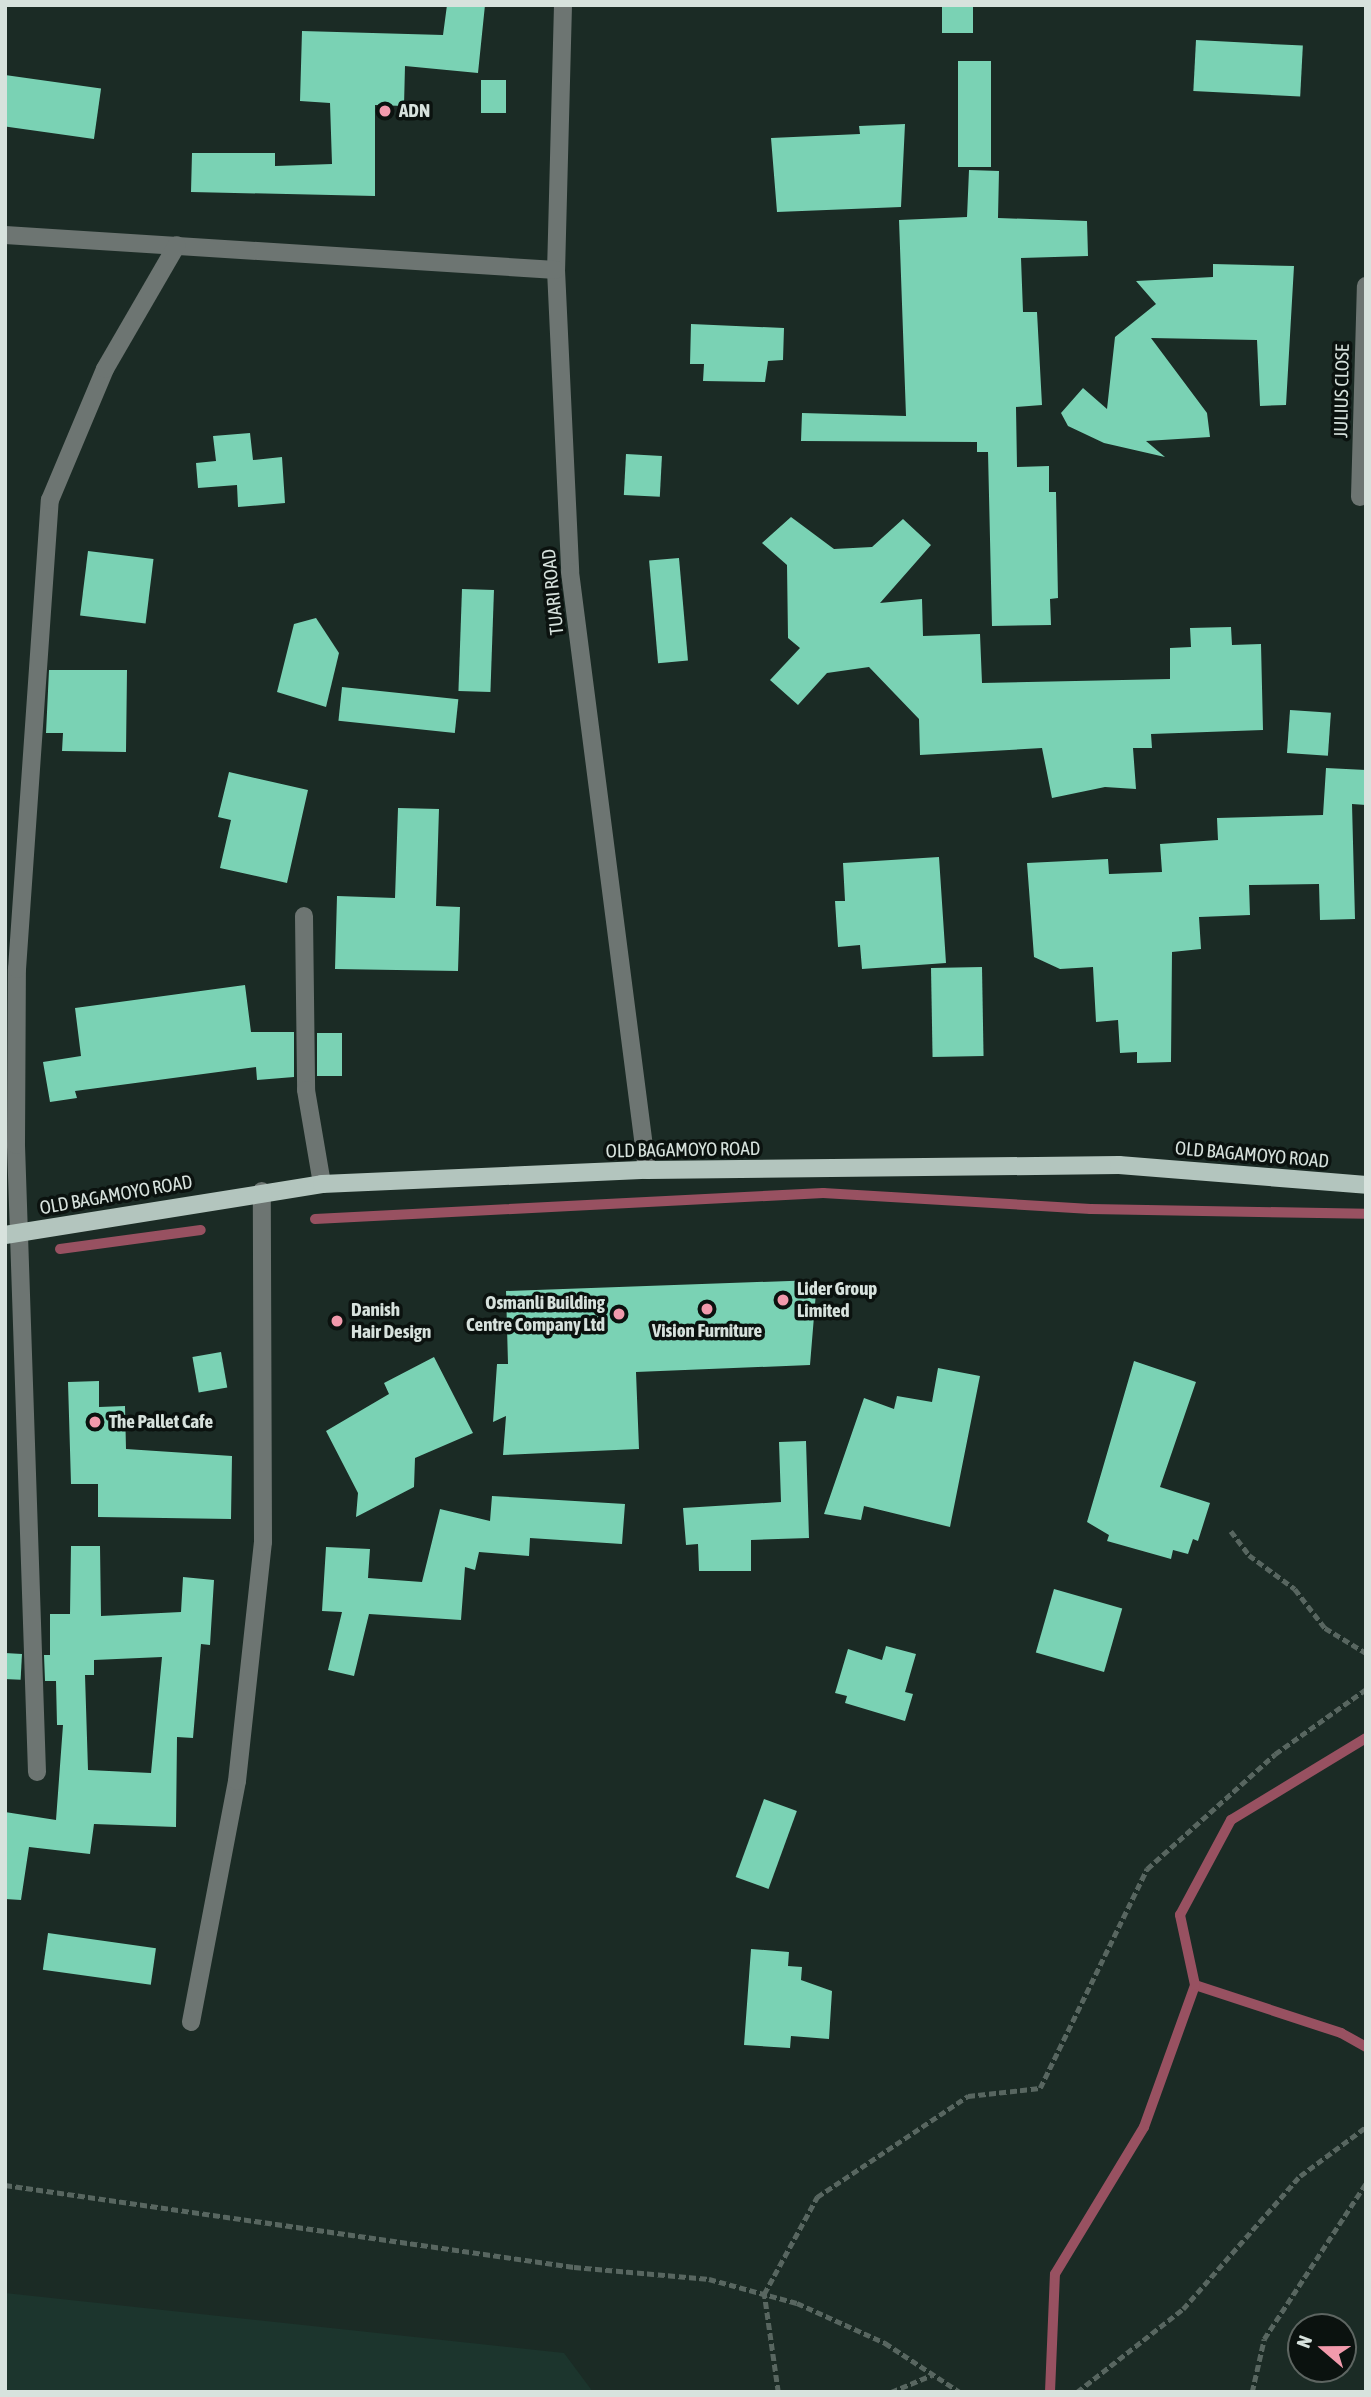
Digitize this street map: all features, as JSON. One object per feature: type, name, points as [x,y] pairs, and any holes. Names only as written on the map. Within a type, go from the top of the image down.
[{"type":"main road","name":"OLD BAGAMOYO ROAD","points":[[13,1233],[262,1191],[322,1184],[647,1170],[1119,1165],[1366,1185]]},
{"type":"street","name":"TUARI ROAD","points":[[563,5],[556,270],[570,572],[647,1170]]},
{"type":"street","points":[[5,235],[556,270]]},
{"type":"street","points":[[37,1772],[13,1233],[17,969],[50,500],[105,369],[177,245]]},
{"type":"street","name":"JULIUS CLOSE","points":[[1360,497],[1366,286]]},
{"type":"street","points":[[304,916],[306,1090],[322,1184]]},
{"type":"street","points":[[191,2022],[237,1781],[263,1542],[262,1191]]},
{"type":"path","points":[[1231,1531],[1249,1555],[1295,1589],[1325,1628],[1366,1653]]},
{"type":"path","points":[[778,2392],[764,2294],[817,2197],[968,2096],[1040,2088],[1147,1869],[1275,1754],[1366,1689]]},
{"type":"path","points":[[1077,2392],[1183,2309],[1300,2176],[1366,2127]]},
{"type":"path","points":[[1252,2392],[1264,2339],[1366,2183]]},
{"type":"path","points":[[5,2185],[574,2267],[709,2279],[764,2294],[885,2343],[960,2392]]},
{"type":"path","points":[[891,2392],[933,2375]]},
{"type":"shaded area","points":[[5,2293],[564,2353],[593,2392],[5,2392]]},
{"type":"building","points":[[447,5],[485,5],[478,73],[405,66],[404,106],[375,105],[375,196],[191,192],[192,153],[275,153],[275,166],[332,164],[330,103],[300,101],[302,31],[443,35]]},
{"type":"building","points":[[942,5],[973,5],[973,33],[942,33]]},
{"type":"building","points":[[1196,40],[1303,46],[1300,97],[1193,91]]},
{"type":"building","points":[[958,61],[991,61],[991,167],[958,167]]},
{"type":"building","points":[[5,75],[101,88],[94,139],[5,127]]},
{"type":"building","points":[[481,80],[506,80],[506,113],[481,113]]},
{"type":"building","points":[[905,124],[901,207],[777,212],[771,138],[860,134],[859,126]]},
{"type":"building","points":[[969,170],[999,171],[998,218],[1087,221],[1088,256],[1021,258],[1023,312],[1037,312],[1042,405],[1016,407],[1017,467],[1049,466],[1049,492],[1056,492],[1058,598],[1050,599],[1051,625],[992,626],[988,452],[977,452],[977,442],[801,441],[802,413],[906,416],[899,220],[967,217]]},
{"type":"building","points":[[1213,264],[1294,266],[1286,405],[1260,406],[1257,340],[1151,338],[1207,413],[1210,437],[1146,441],[1165,457],[1104,443],[1068,426],[1061,413],[1083,388],[1107,409],[1115,337],[1156,304],[1136,281],[1213,277]]},
{"type":"building","points":[[691,324],[784,328],[783,360],[768,361],[765,382],[703,381],[704,364],[690,364]]},
{"type":"building","points":[[250,433],[253,460],[282,457],[285,503],[238,507],[237,485],[198,488],[196,463],[216,461],[213,436]]},
{"type":"building","points":[[626,454],[662,456],[660,497],[624,495]]},
{"type":"building","points":[[791,517],[834,549],[872,547],[903,519],[931,545],[880,603],[922,599],[923,636],[980,634],[982,683],[1170,679],[1170,648],[1191,647],[1190,628],[1231,627],[1232,645],[1261,644],[1263,730],[1151,734],[1152,748],[1133,748],[1136,789],[1105,787],[1052,798],[1042,748],[920,755],[919,719],[869,667],[827,673],[798,705],[770,680],[800,648],[788,638],[787,565],[762,543]]},
{"type":"building","points":[[88,551],[154,559],[146,624],[80,616]]},
{"type":"building","points":[[679,558],[688,661],[658,663],[649,561]]},
{"type":"building","points":[[462,589],[494,590],[490,692],[458,691]]},
{"type":"building","points":[[316,618],[339,653],[326,707],[277,692],[294,624]]},
{"type":"building","points":[[49,670],[127,670],[126,752],[62,751],[63,733],[46,733]]},
{"type":"building","points":[[342,687],[458,699],[455,733],[338,721]]},
{"type":"building","points":[[1290,710],[1331,713],[1328,756],[1287,753]]},
{"type":"building","points":[[1326,768],[1366,770],[1366,805],[1352,804],[1355,919],[1320,920],[1319,884],[1249,885],[1250,915],[1199,917],[1201,949],[1172,952],[1171,1062],[1137,1063],[1137,1052],[1120,1053],[1118,1020],[1096,1022],[1093,967],[1060,969],[1034,957],[1027,863],[1108,859],[1109,874],[1162,872],[1160,844],[1218,840],[1217,818],[1323,815]]},
{"type":"building","points":[[229,772],[308,790],[287,883],[220,868],[231,820],[218,817]]},
{"type":"building","points":[[398,808],[439,809],[436,906],[460,907],[458,971],[335,969],[337,896],[395,898]]},
{"type":"building","points":[[939,857],[946,963],[862,969],[860,945],[838,947],[835,901],[845,901],[843,863]]},
{"type":"building","points":[[982,967],[984,1056],[933,1057],[931,968]]},
{"type":"building","points":[[245,985],[251,1032],[294,1032],[294,1077],[257,1080],[256,1067],[75,1091],[77,1098],[50,1102],[43,1062],[81,1056],[75,1008]]},
{"type":"building","points":[[317,1033],[342,1033],[342,1076],[317,1076]]},
{"type":"building","points":[[817,1280],[810,1365],[636,1372],[639,1449],[503,1455],[506,1416],[493,1422],[497,1364],[508,1364],[506,1291]]},
{"type":"building","points":[[221,1352],[227,1387],[199,1392],[192,1357]]},
{"type":"building","points":[[434,1357],[473,1433],[415,1458],[414,1487],[356,1517],[358,1493],[326,1431],[389,1394],[384,1383]]},
{"type":"building","points":[[1134,1361],[1196,1382],[1160,1487],[1210,1503],[1198,1541],[1193,1539],[1188,1554],[1173,1550],[1171,1559],[1107,1541],[1109,1535],[1087,1522]]},
{"type":"building","points":[[938,1368],[980,1376],[950,1527],[864,1506],[861,1520],[824,1514],[864,1398],[894,1409],[897,1396],[932,1402]]},
{"type":"building","points":[[99,1381],[99,1407],[125,1406],[126,1449],[232,1456],[231,1519],[98,1517],[98,1484],[71,1484],[68,1382]]},
{"type":"building","points":[[806,1441],[809,1538],[751,1540],[751,1571],[699,1571],[698,1544],[686,1545],[683,1508],[781,1502],[779,1442]]},
{"type":"building","points":[[492,1496],[625,1504],[622,1544],[530,1538],[529,1556],[479,1552],[475,1570],[465,1567],[461,1620],[369,1614],[354,1676],[328,1670],[342,1612],[322,1611],[326,1547],[370,1549],[368,1578],[422,1582],[440,1509],[490,1521]]},
{"type":"building","points":[[71,1546],[100,1546],[101,1616],[181,1612],[183,1577],[214,1580],[210,1645],[201,1644],[193,1738],[177,1737],[176,1827],[94,1824],[90,1854],[29,1847],[21,1900],[5,1899],[5,1812],[56,1820],[63,1725],[57,1725],[56,1681],[45,1681],[44,1655],[50,1655],[50,1614],[70,1614]],"holes":[[[162,1657],[151,1773],[88,1770],[85,1675],[94,1675],[94,1660]]]},
{"type":"building","points":[[1054,1589],[1122,1609],[1104,1672],[1036,1652]]},
{"type":"building","points":[[886,1646],[916,1654],[905,1692],[913,1694],[905,1721],[845,1703],[847,1696],[835,1693],[848,1649],[882,1660]]},
{"type":"building","points":[[5,1653],[22,1654],[21,1680],[5,1679]]},
{"type":"building","points":[[764,1799],[797,1811],[769,1889],[736,1877]]},
{"type":"building","points":[[48,1933],[156,1948],[151,1985],[43,1970]]},
{"type":"building","points":[[751,1949],[789,1952],[788,1966],[802,1967],[801,1980],[832,1991],[829,2039],[791,2036],[790,2048],[744,2045]]},
{"type":"waterway","points":[[315,1219],[823,1193],[1091,1209],[1366,1214]]},
{"type":"waterway","points":[[60,1249],[201,1230]]},
{"type":"waterway","points":[[1050,2392],[1055,2274],[1144,2127],[1195,1985],[1180,1915],[1231,1820],[1366,1738]]},
{"type":"waterway","points":[[1195,1985],[1341,2033],[1366,2047]]},
{"type":"place","name":"ADN","points":[[385,111]]},
{"type":"place","name":"Lider Group Limited","points":[[783,1300]]},
{"type":"place","name":"Vision Furniture","points":[[707,1309]]},
{"type":"place","name":"Osmanli Building Centre Company Ltd","points":[[619,1314]]},
{"type":"place","name":"Danish Hair Design","points":[[337,1321]]},
{"type":"place","name":"The Pallet Cafe","points":[[95,1422]]}]
